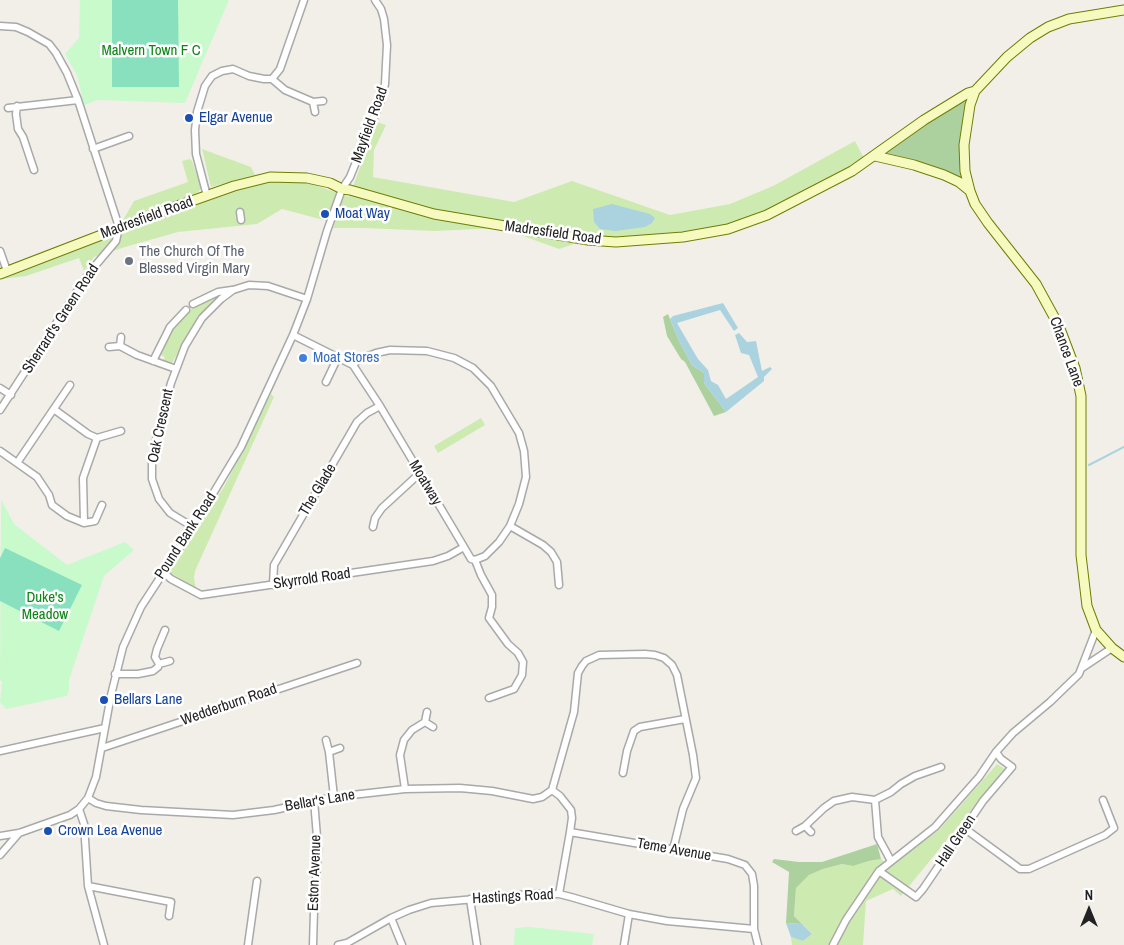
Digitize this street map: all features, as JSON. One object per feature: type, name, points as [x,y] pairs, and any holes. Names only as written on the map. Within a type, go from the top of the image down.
[{"type":"street","points":[[272,79],[280,69],[304,0]]},
{"type":"street","name":"Mayfield Road","points":[[342,189],[355,167],[386,84],[387,45],[384,19],[381,9],[375,0]]},
{"type":"street","name":"Madresfield Road","points":[[3,272],[119,227],[234,186],[270,177],[307,178],[434,214],[574,239],[616,242],[683,237],[728,229],[748,223],[833,182],[875,156],[924,120],[968,93],[975,91],[1007,57],[1030,38],[1048,27],[1069,19],[1124,10]]},
{"type":"street","points":[[0,26],[16,27],[49,44],[67,73],[78,100],[119,227]]},
{"type":"street","points":[[207,196],[196,154],[195,130],[197,112],[205,86],[212,76],[222,71],[233,69],[264,79],[272,79],[285,90],[314,102],[322,100]]},
{"type":"street","name":"Chance Lane","points":[[975,91],[970,105],[964,146],[965,171],[970,191],[975,204],[988,223],[1036,284],[1059,326],[1079,384],[1082,418],[1081,563],[1087,606],[1096,630],[1112,648],[1124,657]]},
{"type":"street","points":[[8,108],[78,100]]},
{"type":"street","points":[[314,102],[315,112]]},
{"type":"street","points":[[17,106],[18,129],[34,170]]},
{"type":"street","points":[[93,149],[130,136]]},
{"type":"street","points":[[875,156],[914,164],[944,175],[970,191]]},
{"type":"street","name":"Pound Bank Road","points":[[0,836],[19,833],[70,816],[88,798],[96,777],[115,674],[123,648],[141,606],[234,460],[293,335],[307,299],[327,231],[342,189]]},
{"type":"street","points":[[240,212],[241,220]]},
{"type":"street","name":"Sherrard's Green Road","points":[[0,410],[89,273],[116,241],[119,227]]},
{"type":"street","points":[[0,251],[3,272]]},
{"type":"street","points":[[193,304],[218,292],[249,286],[268,286],[307,299]]},
{"type":"street","name":"Oak Crescent","points":[[193,526],[170,513],[159,499],[152,479],[152,464],[156,440],[176,369],[185,346],[202,318],[233,290]]},
{"type":"street","points":[[152,361],[170,327],[186,310]]},
{"type":"street","name":"Moatway","points":[[293,335],[353,365],[380,406],[471,559],[475,560],[492,595],[492,607],[489,618],[508,644],[518,653],[523,662],[522,675],[514,689],[489,698]]},
{"type":"street","points":[[109,347],[120,346],[121,337]]},
{"type":"street","name":"Oak Crescent","points":[[120,346],[152,361],[176,369]]},
{"type":"street","points":[[353,365],[358,360],[390,350],[427,351],[454,358],[473,368],[488,382],[511,417],[519,433],[524,451],[526,477],[519,504],[510,526],[499,542],[485,556],[475,560]]},
{"type":"street","points":[[326,382],[338,357]]},
{"type":"street","points":[[17,463],[55,410],[70,385]]},
{"type":"street","points":[[0,388],[11,395]]},
{"type":"street","name":"The Glade","points":[[272,585],[274,565],[357,422],[367,413],[380,406]]},
{"type":"street","points":[[55,410],[88,434],[97,438],[121,431]]},
{"type":"street","points":[[84,523],[83,478],[97,438]]},
{"type":"street","points":[[0,451],[37,477],[49,495],[52,505],[67,516],[84,523],[94,520],[102,505]]},
{"type":"street","points":[[373,528],[375,518],[382,508],[419,474]]},
{"type":"street","points":[[510,526],[543,545],[551,552],[558,562],[559,585]]},
{"type":"street","name":"Skyrrold Road","points":[[163,572],[171,579],[201,595],[433,561],[448,556],[464,547]]},
{"type":"street","points":[[159,664],[156,657],[157,649],[165,630]]},
{"type":"street","name":"Hall Green","points":[[833,945],[846,920],[879,871],[935,827],[979,777],[996,752],[1013,733],[1069,685],[1082,668],[1096,630]]},
{"type":"street","name":"Hall Green","points":[[1082,668],[1112,648]]},
{"type":"street","points":[[559,894],[572,818],[571,810],[560,796],[552,790],[574,712],[578,673],[586,661],[592,657],[599,655],[655,655],[664,658],[672,665],[677,675],[696,778],[683,809],[672,850]]},
{"type":"street","points":[[115,674],[138,674],[153,671],[159,664],[170,661]]},
{"type":"street","name":"Wedderburn Road","points":[[102,748],[357,663]]},
{"type":"street","points":[[404,789],[400,755],[404,740],[412,730],[425,722],[427,712]]},
{"type":"street","points":[[623,773],[634,731],[640,727],[685,719]]},
{"type":"street","points":[[425,722],[433,727]]},
{"type":"street","points":[[0,751],[105,728]]},
{"type":"street","points":[[326,740],[334,797]]},
{"type":"street","points":[[329,752],[340,748]]},
{"type":"street","name":"Hall Green","points":[[879,871],[916,897],[983,801],[1012,767],[1001,759],[996,752]]},
{"type":"street","points":[[796,831],[805,826],[834,801],[852,797],[875,800],[915,776],[941,767]]},
{"type":"street","name":"Bellar's Lane","points":[[88,798],[106,806],[141,810],[233,815],[274,810],[314,800],[404,789],[460,788],[492,791],[533,799],[542,797],[552,790]]},
{"type":"street","name":"Eston Avenue","points":[[313,945],[318,849],[314,800]]},
{"type":"street","points":[[875,800],[878,837],[891,861]]},
{"type":"street","points":[[964,828],[1020,869],[1029,869],[1105,835],[1114,828],[1103,800]]},
{"type":"street","points":[[79,809],[84,824],[88,886],[104,945]]},
{"type":"street","points":[[805,826],[812,832]]},
{"type":"street","name":"Teme Avenue","points":[[570,832],[728,860],[745,865],[752,874],[754,886],[754,929],[758,945]]},
{"type":"street","points":[[0,855],[19,833]]},
{"type":"street","points":[[248,945],[257,881]]},
{"type":"street","points":[[88,886],[171,902],[168,916]]},
{"type":"street","name":"Hastings Road","points":[[338,945],[347,943],[408,910],[430,903],[530,894],[559,894],[629,914],[667,921],[754,929]]},
{"type":"street","points":[[470,899],[477,945]]},
{"type":"street","points":[[624,945],[629,914]]},
{"type":"street","points":[[391,918],[402,945]]},
{"type":"green space","name":"Malvern Town F C","points":[[80,0],[229,0],[185,103],[98,100],[84,105],[77,75],[65,54],[79,38]]},
{"type":"green space","points":[[112,0],[178,0],[179,87],[112,87]]},
{"type":"green space","points":[[970,96],[962,138],[962,179],[923,163],[883,154],[923,125]]},
{"type":"green space","points":[[377,122],[386,125],[374,150],[373,177],[514,202],[572,181],[670,215],[730,204],[773,186],[855,141],[865,160],[784,205],[733,225],[680,234],[593,238],[559,249],[501,228],[434,231],[333,228],[335,223],[282,209],[257,224],[178,232],[125,247],[94,257],[84,271],[79,258],[26,276],[2,279],[166,215],[270,179],[312,184],[349,197]]},
{"type":"green space","points":[[202,149],[251,167],[255,175],[211,187]]},
{"type":"green space","points":[[190,159],[201,186],[197,193],[123,222],[134,201],[188,182],[182,161]]},
{"type":"green space","points":[[220,294],[199,316],[172,363],[163,360],[165,357],[159,354],[167,335],[180,318],[194,307]]},
{"type":"green space","points":[[668,314],[679,341],[692,365],[704,373],[704,383],[726,412],[714,416],[685,362],[681,359],[667,336],[663,317]]},
{"type":"green space","points":[[271,394],[274,397],[195,571],[196,589],[168,571],[224,487]]},
{"type":"green space","points":[[481,418],[485,425],[438,453],[434,446]]},
{"type":"green space","name":"Duke's Meadow","points":[[1,499],[14,524],[67,565],[125,542],[134,550],[104,576],[69,680],[67,696],[6,709],[0,702],[2,682],[0,680]]},
{"type":"green space","points":[[5,548],[82,585],[59,631],[0,601],[0,558]]},
{"type":"green space","points":[[997,764],[1005,769],[901,896],[893,889],[866,901],[863,945],[792,945],[791,937],[803,941],[812,934],[794,916],[796,888],[809,875],[842,864],[853,866],[881,859],[889,866],[939,830]]},
{"type":"green space","points":[[877,844],[881,859],[853,866],[842,864],[809,875],[796,888],[794,916],[802,924],[786,923],[789,872],[772,862],[774,859],[822,862]]},
{"type":"green space","points":[[530,927],[594,934],[592,945],[514,945],[515,928]]},
{"type":"water","points":[[612,204],[650,214],[655,218],[652,223],[645,227],[615,231],[600,229],[594,222],[593,209]]},
{"type":"water","points":[[723,303],[738,328],[734,331],[720,310],[677,323],[698,359],[708,370],[711,381],[718,385],[726,399],[758,377],[749,355],[741,353],[735,335],[739,333],[747,342],[756,341],[762,371],[770,367],[772,369],[764,377],[764,381],[726,412],[704,383],[704,373],[692,365],[670,319],[673,316]]},
{"type":"water","points":[[786,923],[802,924],[812,934],[803,941],[791,937]]},
{"type":"waterway","points":[[1089,465],[1124,447]]},
{"type":"place","name":"Elgar Avenue","points":[[189,118]]},
{"type":"place","name":"Moat Way","points":[[325,214]]},
{"type":"place","name":"The Church Of The Blessed Virgin Mary","points":[[129,261]]},
{"type":"place","name":"Moat Stores","points":[[303,358]]},
{"type":"place","name":"Bellars Lane","points":[[104,700]]},
{"type":"place","name":"Crown Lea Avenue","points":[[48,831]]}]
